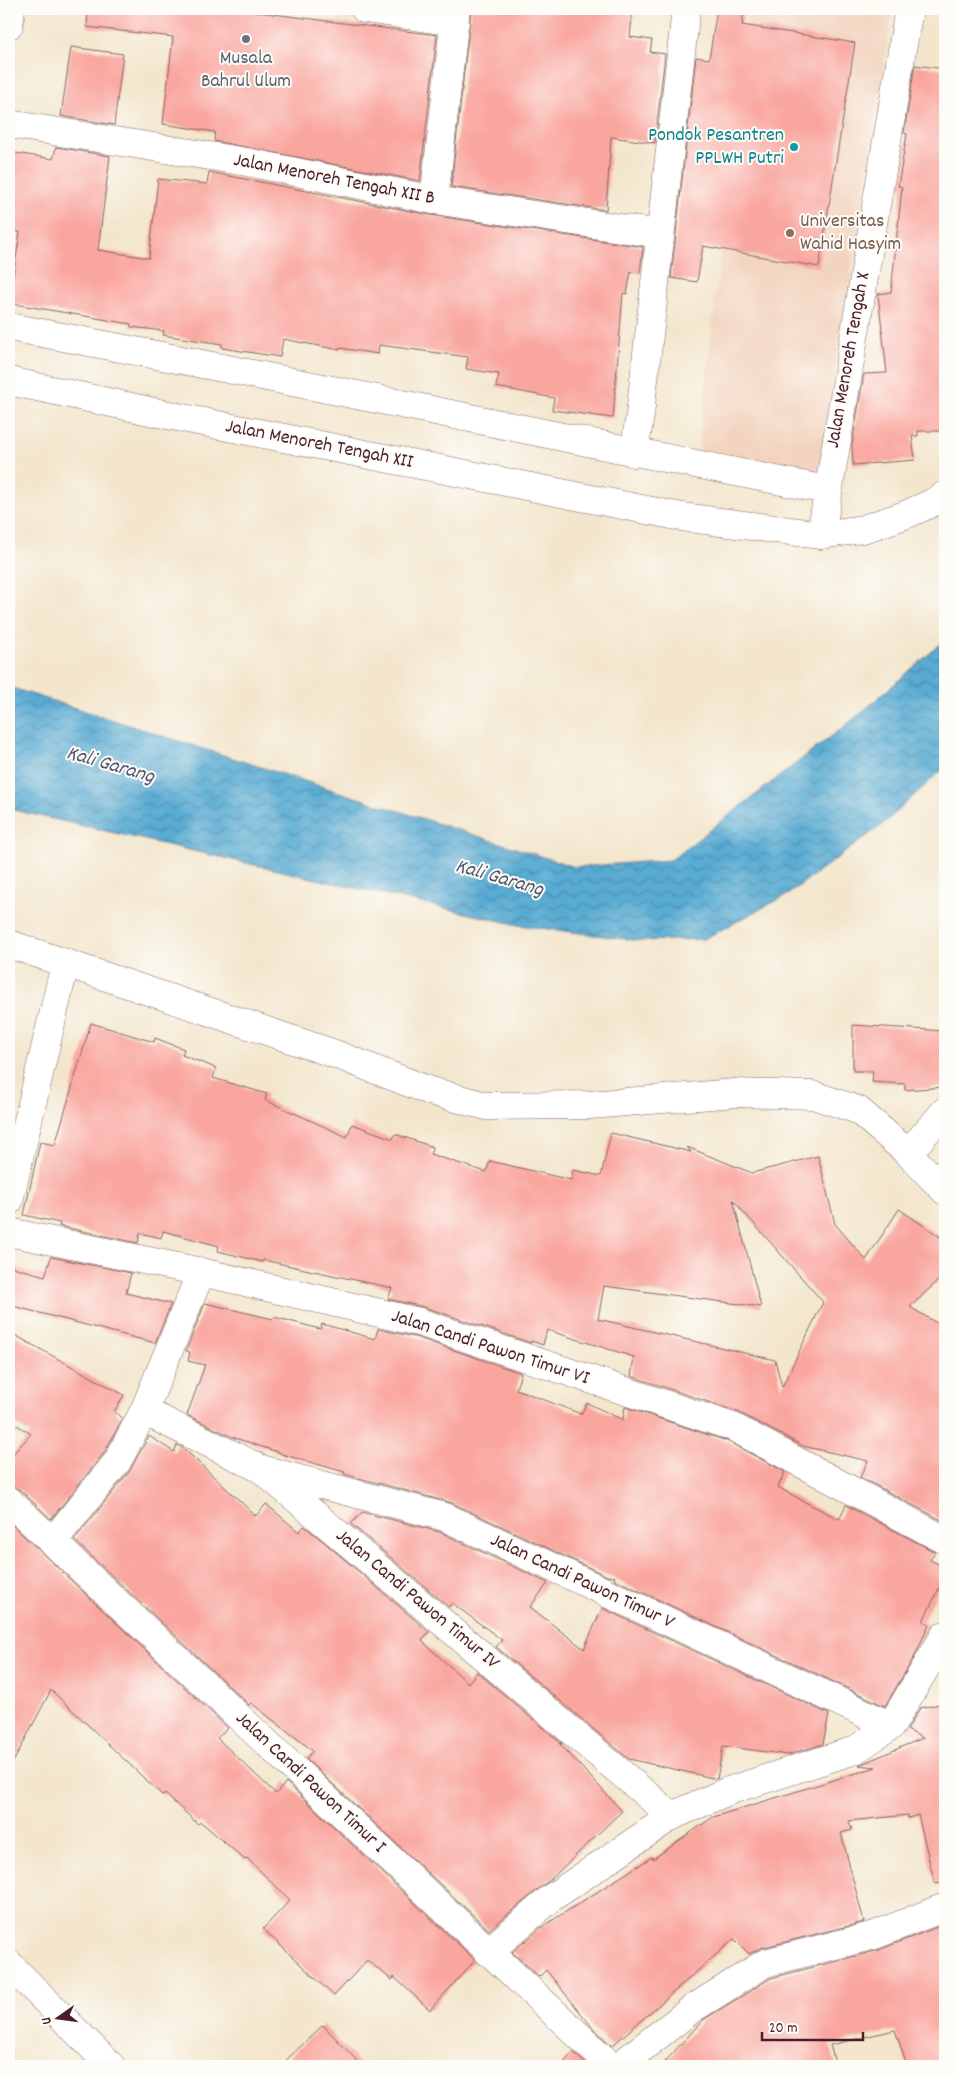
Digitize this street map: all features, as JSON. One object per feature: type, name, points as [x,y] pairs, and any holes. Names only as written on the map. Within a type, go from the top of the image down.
[{"type":"street","points":[[9,24],[11,9]]},
{"type":"street","points":[[365,9],[455,16],[434,200]]},
{"type":"street","points":[[634,453],[640,415],[686,9]]},
{"type":"street","name":"Jalan Menoreh Tengah X","points":[[821,535],[827,490],[910,9]]},
{"type":"street","name":"Jalan Menoreh Tengah XII B","points":[[9,124],[248,162],[434,200],[660,234]]},
{"type":"street","points":[[9,327],[196,361],[634,453],[827,490]]},
{"type":"street","name":"Jalan Menoreh Tengah XII","points":[[9,381],[173,416],[682,517],[821,535],[863,529],[897,518],[932,503],[945,495]]},
{"type":"street","points":[[9,944],[335,1054],[430,1091],[486,1106],[590,1105],[735,1093],[813,1096],[858,1110],[908,1153],[945,1191]]},
{"type":"street","points":[[9,1201],[65,964]]},
{"type":"street","points":[[908,1153],[945,1111]]},
{"type":"street","name":"Jalan Candi Pawon Timur VI","points":[[9,1232],[201,1272],[419,1322],[733,1427],[945,1540]]},
{"type":"street","points":[[53,1541],[117,1462],[144,1411],[201,1272]]},
{"type":"street","name":"Jalan Candi Pawon Timur IV","points":[[144,1411],[262,1469],[672,1816]]},
{"type":"street","name":"Jalan Candi Pawon Timur V","points":[[262,1469],[444,1517],[891,1726]]},
{"type":"street","name":"Jalan Candi Pawon Timur I","points":[[9,1501],[611,2066]]},
{"type":"street","points":[[488,1952],[551,1898],[672,1816],[728,1791],[855,1750],[891,1726],[945,1635]]},
{"type":"street","points":[[619,2066],[692,2009],[765,1963],[875,1935],[945,1907]]},
{"type":"street","points":[[9,1964],[111,2066]]},
{"type":"shaded area","name":"Universitas Wahid Hasyim","points":[[748,9],[893,9],[818,478],[698,456]]},
{"type":"water","name":"Kali Garang","points":[[945,640],[945,767],[882,825],[787,895],[704,939],[641,941],[518,925],[9,809],[9,687],[575,867],[671,860],[855,718]]},
{"type":"building","points":[[88,9],[234,9],[437,35],[420,181],[214,141],[215,132],[163,124],[173,37],[87,27]]},
{"type":"building","points":[[471,9],[633,9],[630,37],[652,40],[650,52],[665,54],[655,143],[611,137],[606,210],[451,187]]},
{"type":"building","points":[[717,9],[744,9],[742,25],[855,43],[819,267],[703,246],[697,282],[671,278],[696,57],[709,59]]},
{"type":"building","points":[[71,47],[123,54],[114,125],[61,116]]},
{"type":"building","points":[[915,65],[945,69],[945,431],[918,431],[918,436],[912,436],[915,460],[853,465],[852,445],[864,374],[887,373],[878,294],[891,292],[902,187],[898,186],[907,134],[904,133]]},
{"type":"building","points":[[56,147],[110,156],[98,250],[149,258],[158,179],[207,184],[209,172],[431,215],[643,247],[640,273],[631,272],[627,294],[623,293],[613,418],[552,410],[554,398],[496,387],[499,374],[466,369],[468,357],[379,345],[378,354],[340,348],[340,350],[283,339],[280,357],[222,348],[222,344],[163,335],[164,331],[131,327],[131,324],[9,303],[20,232],[9,231],[9,152],[53,159]]},
{"type":"building","points":[[91,1023],[154,1042],[155,1038],[184,1049],[182,1055],[216,1068],[213,1078],[267,1094],[265,1100],[347,1137],[352,1124],[393,1139],[395,1134],[433,1147],[430,1154],[486,1172],[490,1161],[571,1180],[573,1170],[601,1176],[611,1133],[691,1152],[687,1147],[752,1173],[818,1156],[835,1224],[866,1260],[899,1209],[945,1240],[945,1274],[910,1307],[945,1328],[945,1522],[860,1477],[868,1461],[803,1446],[738,1412],[631,1376],[634,1357],[547,1330],[543,1345],[531,1341],[531,1343],[424,1307],[388,1299],[392,1288],[263,1260],[262,1262],[218,1251],[219,1246],[163,1231],[161,1238],[140,1233],[138,1243],[59,1226],[60,1223],[24,1215],[40,1142],[55,1145]],"holes":[[[733,1200],[823,1302],[782,1387],[775,1360],[598,1319],[604,1286],[761,1307]]]},
{"type":"building","points":[[853,1025],[945,1031],[945,1087],[905,1090],[905,1084],[872,1082],[873,1071],[853,1071]]},
{"type":"building","points":[[51,1257],[131,1273],[126,1293],[171,1304],[155,1343],[9,1305],[9,1266],[45,1276]]},
{"type":"building","points":[[205,1303],[273,1319],[274,1317],[320,1329],[322,1324],[375,1339],[378,1329],[415,1337],[521,1373],[516,1389],[581,1414],[587,1403],[623,1420],[625,1407],[727,1441],[785,1472],[778,1487],[803,1501],[839,1519],[846,1505],[935,1552],[930,1560],[945,1567],[945,1576],[923,1621],[929,1624],[915,1656],[885,1706],[614,1579],[615,1577],[607,1576],[452,1503],[344,1474],[345,1472],[281,1454],[232,1437],[187,1415],[205,1365],[188,1361],[190,1352],[186,1351]]},
{"type":"building","points":[[9,1332],[124,1395],[114,1412],[123,1418],[104,1453],[51,1519],[20,1490],[9,1486],[9,1458],[31,1434],[9,1420]]},
{"type":"building","points":[[149,1436],[174,1452],[177,1445],[183,1448],[256,1516],[266,1504],[299,1532],[304,1526],[323,1541],[429,1632],[422,1641],[468,1683],[477,1672],[562,1744],[559,1743],[622,1811],[552,1878],[489,1930],[306,1759],[313,1751],[251,1703],[249,1705],[74,1540],[129,1472]]},
{"type":"building","points":[[362,1512],[440,1532],[548,1583],[530,1607],[584,1649],[602,1608],[829,1714],[823,1744],[788,1755],[723,1746],[717,1779],[629,1759],[496,1647],[502,1640],[452,1603],[449,1607],[351,1524]]},
{"type":"building","points":[[9,1522],[228,1728],[217,1738],[276,1794],[286,1782],[475,1960],[430,2010],[394,1977],[392,1980],[367,1960],[334,1996],[263,1929],[290,1900],[247,1858],[245,1860],[201,1822],[198,1824],[165,1794],[163,1796],[51,1690],[9,1770]]},
{"type":"building","points":[[945,1703],[945,1883],[935,1884],[918,1815],[908,1818],[908,1815],[849,1821],[852,1830],[841,1833],[864,1922],[761,1948],[749,1954],[734,1939],[612,2046],[593,2028],[546,1970],[539,1977],[512,1952],[542,1927],[652,1857],[653,1859],[713,1817],[876,1767],[859,1765],[923,1738],[907,1730],[920,1708]]},
{"type":"building","points":[[945,1924],[945,2066],[907,2066],[895,2030],[830,2045],[836,2066],[661,2066],[703,2020],[771,1978],[879,1950]]},
{"type":"building","points":[[323,2025],[362,2066],[280,2066]]},
{"type":"building","points":[[573,2052],[588,2066],[561,2066]]},
{"type":"place","name":"Musala Bahrul Ulum","points":[[246,39]]},
{"type":"place","name":"Pondok Pesantren PPLWH Putri","points":[[794,147]]},
{"type":"place","name":"Universitas Wahid Hasyim","points":[[790,233]]}]
